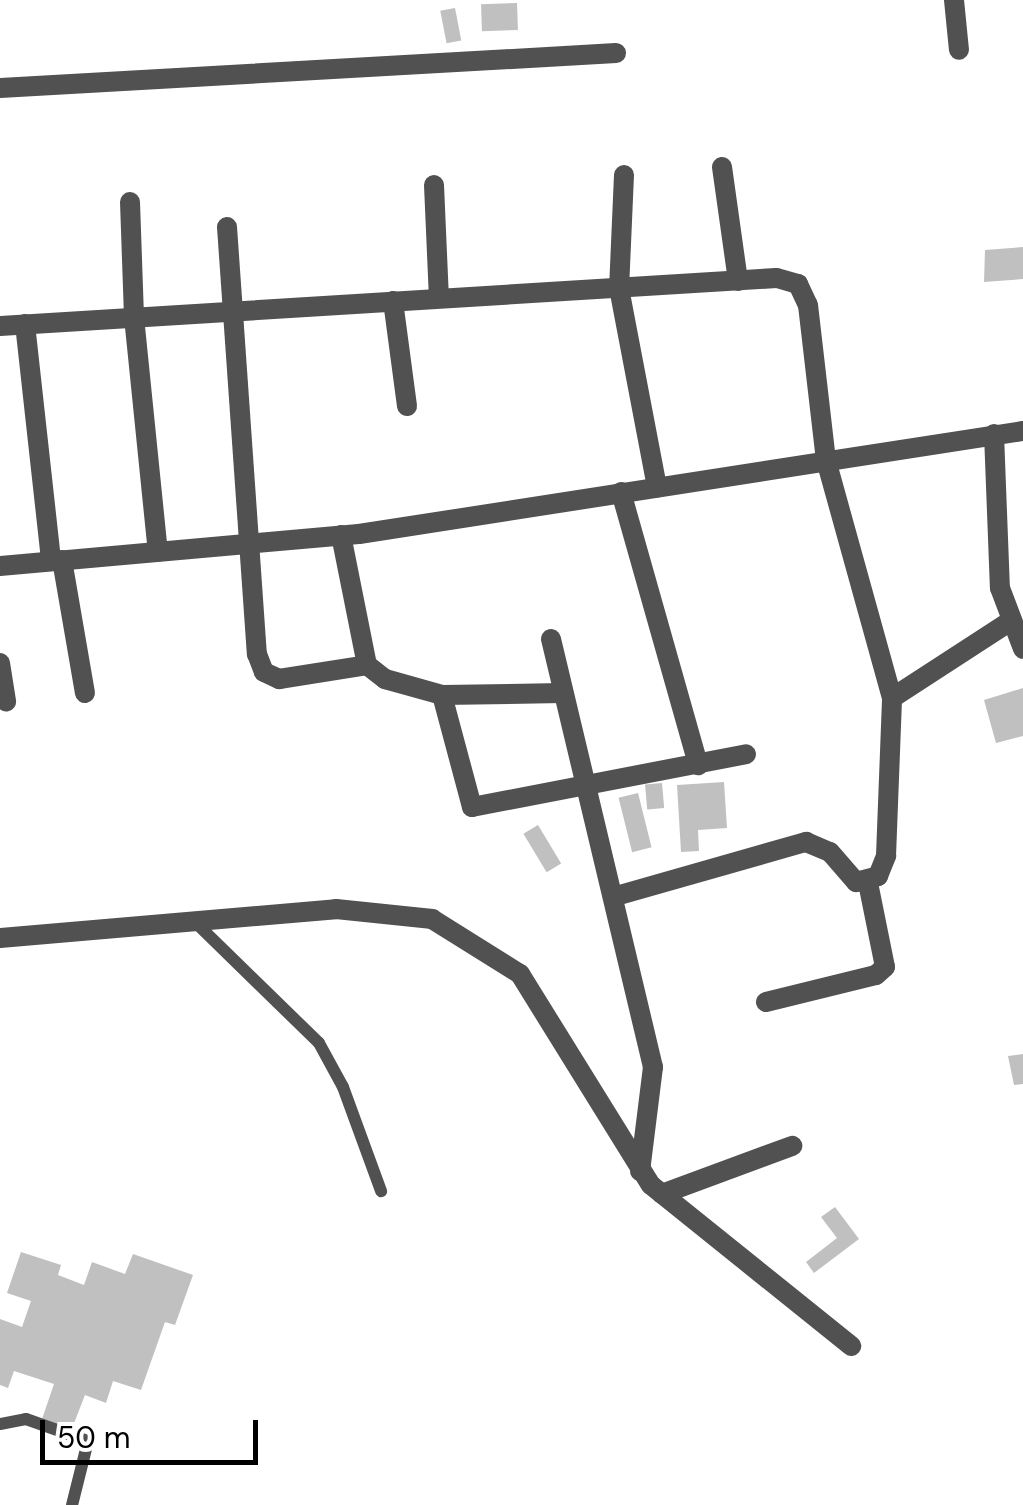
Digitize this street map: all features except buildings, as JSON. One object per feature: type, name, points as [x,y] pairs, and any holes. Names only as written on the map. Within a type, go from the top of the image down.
[{"type":"street","points":[[954,0],[959,50]]},
{"type":"street","points":[[0,88],[616,53]]},
{"type":"street","points":[[722,167],[738,281]]},
{"type":"street","points":[[624,175],[619,288],[657,487]]},
{"type":"street","points":[[434,185],[439,298]]},
{"type":"street","points":[[130,202],[134,317],[158,552]]},
{"type":"street","points":[[226,227],[246,544],[264,672],[279,679],[366,665]]},
{"type":"street","points":[[0,326],[777,278],[798,284],[803,294],[826,460],[892,698],[886,856],[868,883],[885,967],[876,976],[766,1002]]},
{"type":"street","points":[[394,301],[407,406]]},
{"type":"street","points":[[25,324],[57,561],[85,692]]},
{"type":"street","points":[[0,566],[341,536],[1023,431]]},
{"type":"street","points":[[994,434],[1000,588],[1009,622],[1023,649]]},
{"type":"street","points":[[621,492],[698,765]]},
{"type":"street","points":[[341,536],[366,665],[385,679],[442,695],[564,693]]},
{"type":"street","points":[[892,698],[1009,622]]},
{"type":"street","points":[[551,639],[616,896],[653,1066],[640,1171]]},
{"type":"street","points":[[0,664],[6,702]]},
{"type":"street","points":[[442,695],[472,807],[746,754]]},
{"type":"street","points":[[616,896],[806,842],[830,852],[856,882],[868,883]]},
{"type":"street","points":[[0,938],[336,909],[432,919],[520,974],[640,1171],[662,1194],[851,1346]]},
{"type":"street","points":[[662,1194],[792,1146]]},
{"type":"lane","points":[[193,920],[318,1043],[381,1191]]},
{"type":"lane","points":[[0,1424],[26,1420],[88,1441],[72,1505]]}]
